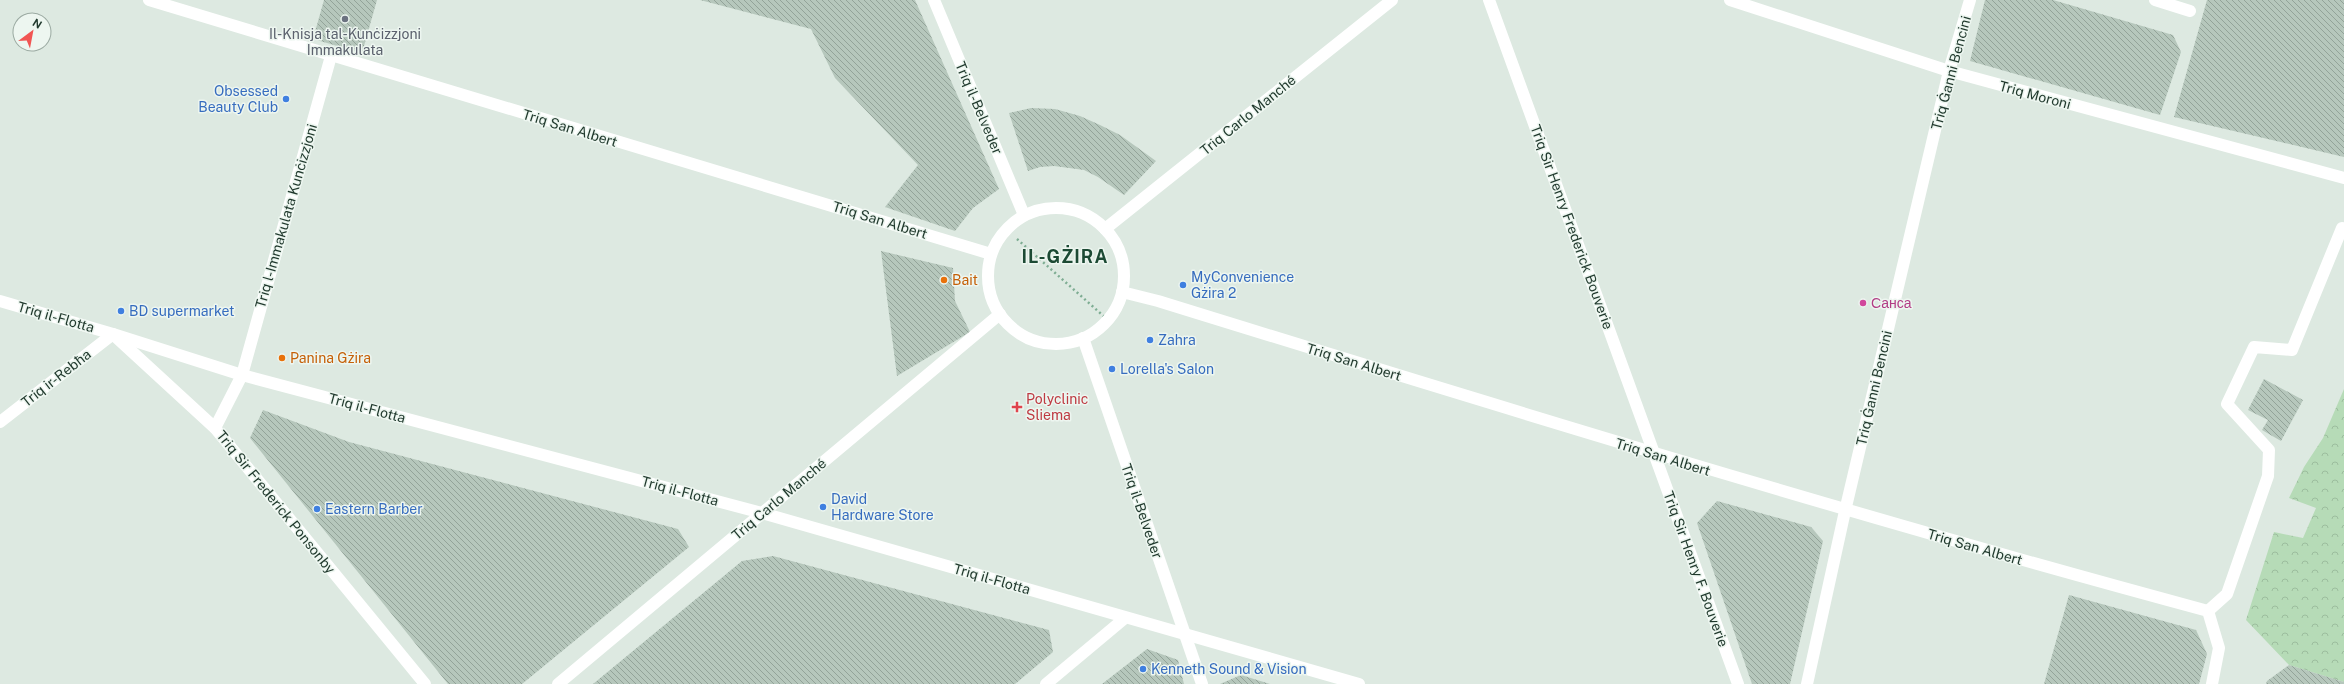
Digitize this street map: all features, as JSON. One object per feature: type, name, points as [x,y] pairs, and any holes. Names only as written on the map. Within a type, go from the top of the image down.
[{"type":"street","name":"Triq San Albert","points":[[149,0],[991,254]]},
{"type":"street","name":"Triq il-Belveder","points":[[934,0],[1024,215]]},
{"type":"street","name":"Triq Carlo Manché","points":[[1105,229],[1392,0]]},
{"type":"street","name":"Triq Sir Henry Frederick Bouverie","points":[[1489,0],[1655,455]]},
{"type":"street","name":"Triq Moroni","points":[[1730,0],[1949,71],[2344,178]]},
{"type":"street","name":"Triq Ġanni Bencini","points":[[1807,684],[1845,511],[1949,71],[1970,0]]},
{"type":"street","points":[[2155,0],[2190,11]]},
{"type":"street","name":"Triq l-Immakulata Kunċizzjoni","points":[[216,428],[242,375],[331,56]]},
{"type":"street","points":[[1066,208],[1087,216],[1105,229],[1118,247],[1124,269],[1122,292],[1116,307],[1108,320],[1097,331],[1084,338],[1061,344],[1038,341],[1016,331],[1000,314],[991,296],[988,275],[991,254],[997,241],[1006,229],[1024,215],[1044,209],[1066,208]]},
{"type":"street","points":[[2212,684],[2219,648],[2208,611],[2227,594],[2268,476],[2269,450],[2227,404],[2254,347],[2292,350],[2342,228]]},
{"type":"street","name":"Triq San Albert","points":[[1122,292],[1166,304],[1655,455],[1845,511],[2208,611]]},
{"type":"street","name":"Triq il-Flotta","points":[[0,301],[242,375],[762,513],[1359,684]]},
{"type":"street","name":"Triq Carlo Manché","points":[[558,684],[1000,314]]},
{"type":"street","name":"Triq ir-Rebħa","points":[[0,422],[112,334]]},
{"type":"street","name":"Triq Sir Frederick Ponsonby","points":[[112,334],[216,428],[424,684]]},
{"type":"street","name":"Triq il-Belveder","points":[[1084,338],[1184,635],[1202,684]]},
{"type":"street","name":"Triq Sir Henry F. Bouverie","points":[[1655,455],[1738,684]]},
{"type":"street","points":[[1046,684],[1125,618]]},
{"type":"path","points":[[1006,229],[1108,320]]},
{"type":"green space","points":[[2344,389],[2344,682],[2289,665],[2246,620],[2274,532],[2303,538],[2316,508],[2289,498],[2304,467],[2323,438]]},
{"type":"building","name":"Il-Knisja tal-Kunċizzjoni Immakulata","points":[[324,0],[377,0],[362,53],[313,39]]},
{"type":"building","points":[[700,0],[915,0],[999,189],[973,208],[955,231],[885,207],[918,165],[835,78],[811,29]]},
{"type":"building","points":[[1985,0],[2053,0],[2173,35],[2181,52],[2160,115],[1970,61]]},
{"type":"building","points":[[2207,0],[2344,0],[2344,157],[2174,117]]},
{"type":"building","points":[[1031,108],[1055,109],[1080,116],[1120,135],[1156,161],[1124,195],[1098,177],[1084,170],[1054,166],[1040,167],[1028,171],[1009,113]]},
{"type":"building","points":[[881,251],[953,268],[955,301],[970,332],[897,376]]},
{"type":"building","points":[[2264,379],[2303,400],[2281,441],[2262,430],[2268,420],[2248,410]]},
{"type":"building","points":[[263,410],[349,442],[678,529],[689,547],[522,684],[448,684],[250,438]]},
{"type":"building","points":[[1717,501],[1811,527],[1823,541],[1790,684],[1752,684],[1697,523]]},
{"type":"building","points":[[773,556],[1049,630],[1053,652],[1015,684],[593,684],[742,561]]},
{"type":"building","points":[[2069,595],[2196,630],[2207,654],[2199,684],[2044,684]]},
{"type":"building","points":[[1147,649],[1178,660],[1184,684],[1102,684]]},
{"type":"building","points":[[2289,665],[2344,682],[2344,684],[2266,684],[2267,681]]},
{"type":"building","points":[[1241,675],[1270,684],[1220,684]]},
{"type":"place","name":"Il-Knisja tal-Kunċizzjoni Immakulata","points":[[345,19]]},
{"type":"place","name":"Obsessed Beauty Club","points":[[286,99]]},
{"type":"place","name":"Bait","points":[[944,280]]},
{"type":"place","name":"MyConvenience Gżira 2","points":[[1183,285]]},
{"type":"place","name":"Санса","points":[[1863,303]]},
{"type":"place","name":"BD supermarket","points":[[121,311]]},
{"type":"place","name":"Zahra","points":[[1150,340]]},
{"type":"place","name":"Panina Gżira","points":[[282,358]]},
{"type":"place","name":"Lorella's Salon","points":[[1112,369]]},
{"type":"place","name":"Polyclinic Sliema","points":[[1017,407]]},
{"type":"place","name":"David Hardware Store","points":[[823,507]]},
{"type":"place","name":"Eastern Barber","points":[[317,509]]},
{"type":"place","name":"Kenneth Sound & Vision","points":[[1143,669]]},
{"type":"district","name":"IL-GŻIRA","points":[[1065,257]]}]
